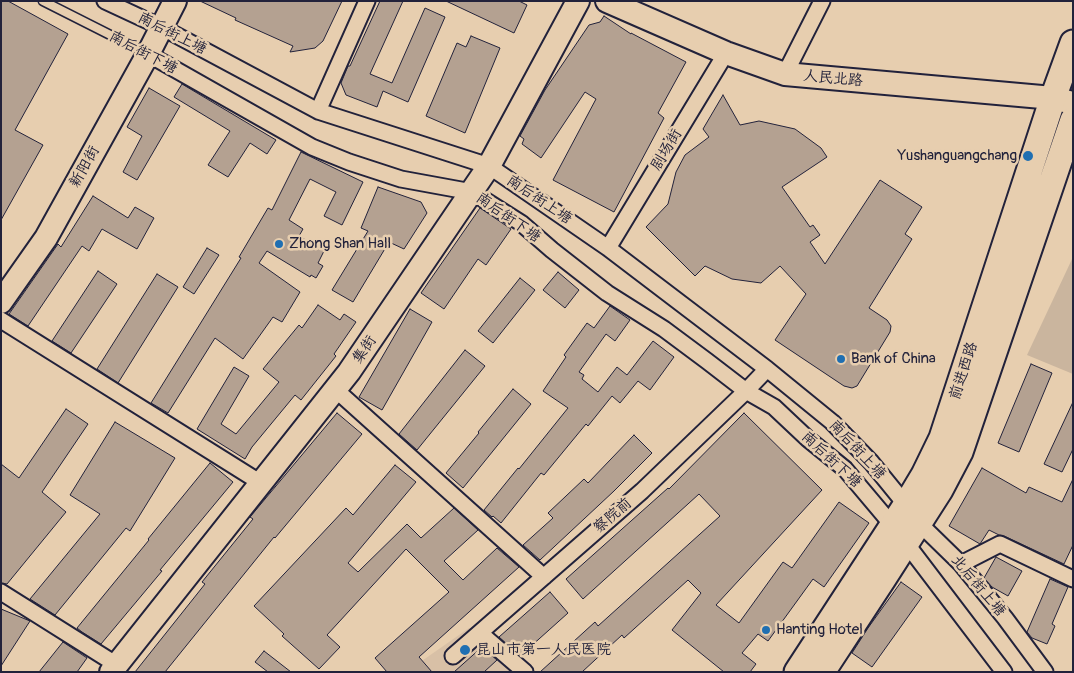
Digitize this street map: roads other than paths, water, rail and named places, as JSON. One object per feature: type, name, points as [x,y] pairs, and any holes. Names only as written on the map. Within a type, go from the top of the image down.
[{"type":"main road","name":"前进西路","points":[[822,672],[913,514],[924,474],[942,438],[1063,100],[1073,44]]},
{"type":"main road","name":"前进西路","points":[[913,514],[940,490],[960,452],[1073,120]]},
{"type":"main road","name":"前进西路","points":[[797,672],[900,535]]},
{"type":"street","name":"南后街上塘","points":[[105,1],[163,28],[318,111],[489,166],[608,248],[767,369],[832,422],[871,462],[913,514]]},
{"type":"street","name":"新阳街","points":[[1,302],[46,238],[163,28],[176,1]]},
{"type":"street","points":[[318,111],[367,1]]},
{"type":"street","name":"集街","points":[[114,668],[350,372],[489,166],[578,1]]},
{"type":"street","name":"人民北路","points":[[606,1],[726,53],[785,74],[1063,100]]},
{"type":"street","points":[[785,74],[822,1]]},
{"type":"street","name":"剧场街","points":[[608,248],[726,53]]},
{"type":"street","name":"南后街下塘","points":[[148,54],[304,142],[348,162],[402,179],[472,192],[521,224],[607,293],[664,329],[746,391],[774,407],[808,439],[845,469],[900,535],[1004,672]]},
{"type":"street","points":[[1,320],[261,483]]},
{"type":"street","name":"察院前","points":[[453,656],[642,491],[767,369]]},
{"type":"street","points":[[336,390],[544,577]]},
{"type":"street","name":"北后街上塘","points":[[913,514],[961,564],[1006,618],[1045,672]]},
{"type":"street","points":[[961,564],[1000,544],[1073,579]]},
{"type":"street","points":[[1,592],[114,668]]},
{"type":"street","points":[[480,633],[525,672]]},
{"type":"lane","name":"南后街下塘","points":[[43,1],[148,54]]},
{"type":"place","name":"Yushanguangchang","points":[[1028,156]]},
{"type":"place","name":"Zhong Shan Hall","points":[[279,244]]},
{"type":"place","name":"Bank of China","points":[[841,359]]},
{"type":"place","name":"Hanting Hotel","points":[[766,630]]},
{"type":"place","name":"昆山市第一人民医院","points":[[465,650]]}]
